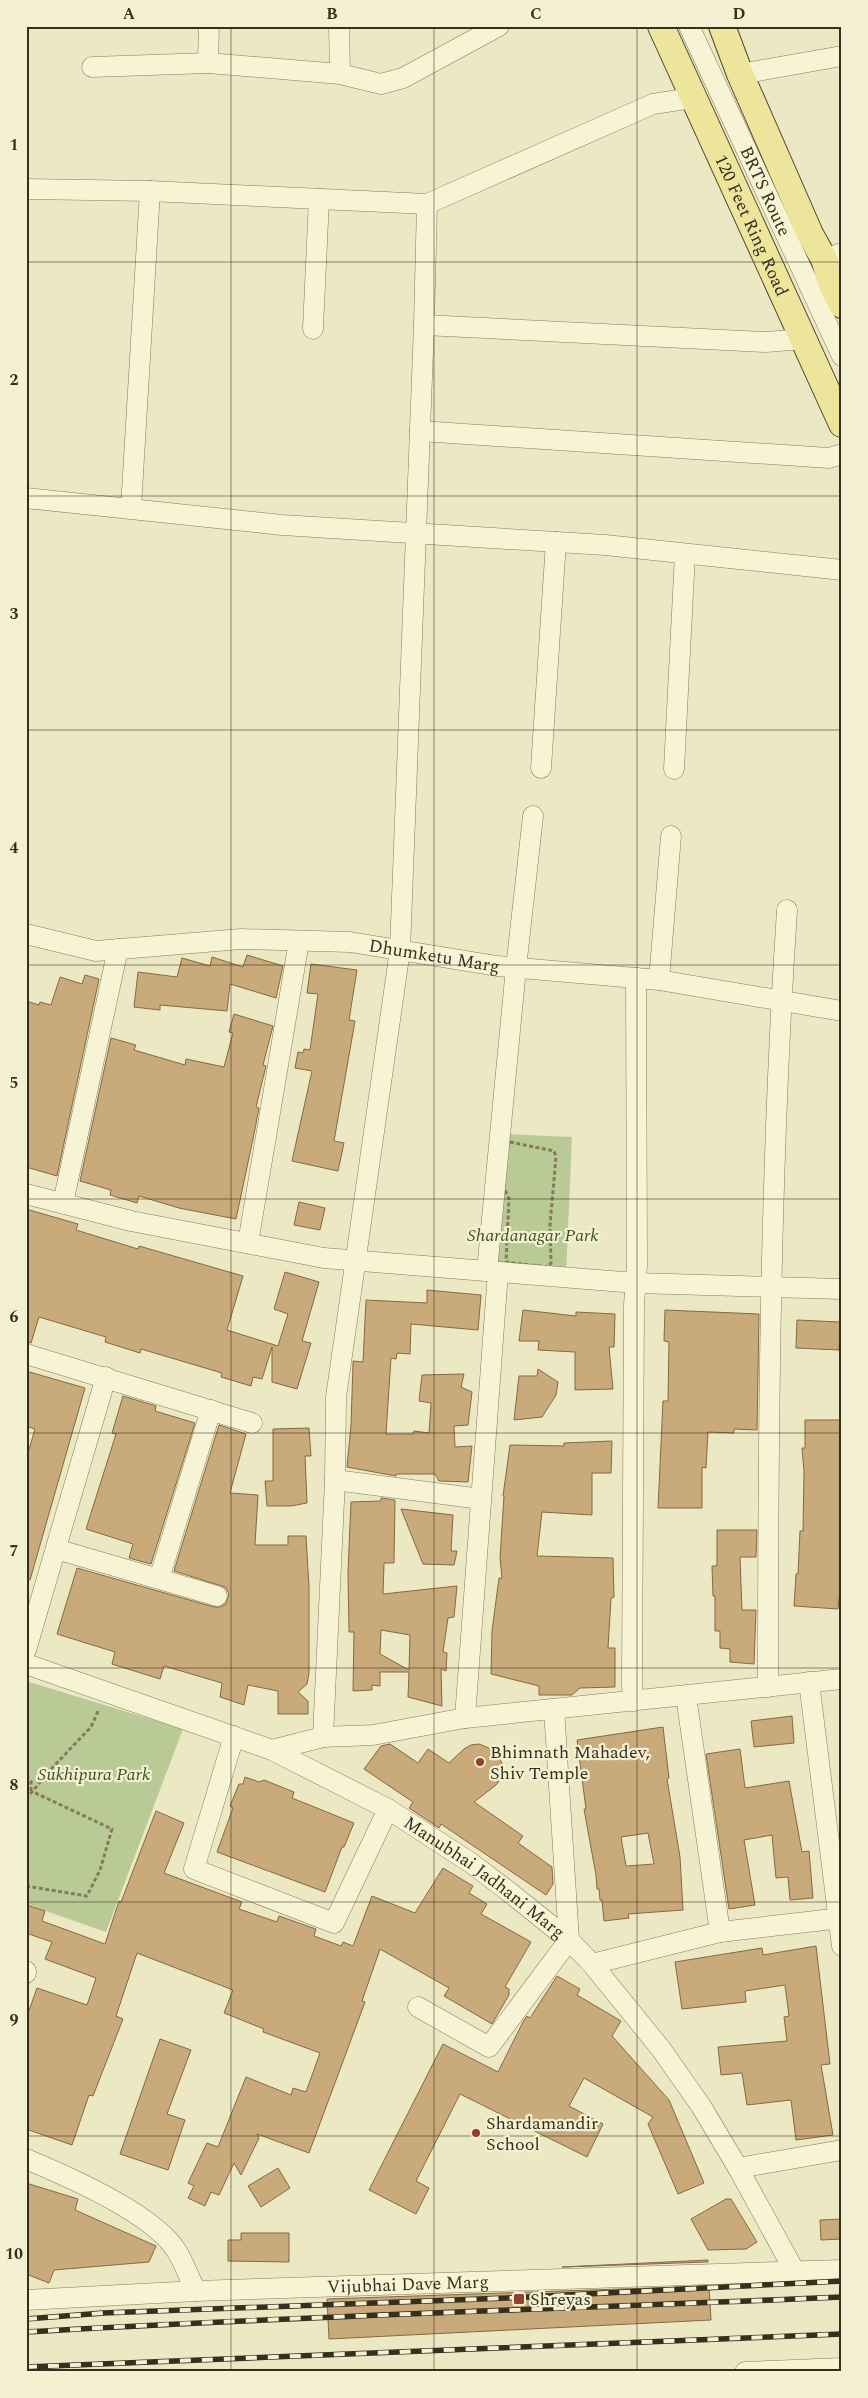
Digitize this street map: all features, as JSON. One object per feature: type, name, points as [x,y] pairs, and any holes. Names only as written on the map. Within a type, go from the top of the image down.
[{"type":"main road","name":"120 Feet Ring Road","points":[[661,26],[692,98],[842,424]]},
{"type":"main road","points":[[722,26],[740,74],[810,234],[833,256],[831,282],[842,305]]},
{"type":"street","points":[[208,63],[209,26]]},
{"type":"street","points":[[339,26],[340,74]]},
{"type":"street","points":[[92,67],[208,63],[340,74],[381,84],[404,78],[499,26]]},
{"type":"street","name":"BRTS Route","points":[[689,26],[842,356]]},
{"type":"street","points":[[740,74],[842,56]]},
{"type":"street","points":[[26,189],[150,191],[427,204],[653,104],[692,98]]},
{"type":"street","points":[[131,508],[150,191]]},
{"type":"street","points":[[313,329],[319,198]]},
{"type":"street","points":[[323,1737],[335,1480],[336,1396],[400,950],[417,533],[427,204]]},
{"type":"street","points":[[424,325],[766,342],[803,339]]},
{"type":"street","points":[[420,431],[829,458],[842,454]]},
{"type":"street","points":[[26,498],[282,524],[556,542],[842,570]]},
{"type":"street","points":[[541,768],[556,542]]},
{"type":"street","points":[[674,769],[684,554]]},
{"type":"street","points":[[465,1718],[516,968],[533,816]]},
{"type":"street","points":[[659,980],[671,836]]},
{"type":"street","points":[[768,1687],[771,1286],[781,1000],[787,910]]},
{"type":"street","name":"Dhumketu Marg","points":[[26,934],[96,951],[241,939],[350,942],[516,968],[659,980],[842,1011]]},
{"type":"street","points":[[248,1243],[299,940]]},
{"type":"street","points":[[63,1203],[118,949]]},
{"type":"street","points":[[634,1701],[632,1686],[634,1324],[636,1283],[636,978]]},
{"type":"street","points":[[26,1194],[131,1221],[324,1258],[497,1268],[636,1283],[842,1289]]},
{"type":"street","points":[[26,1354],[252,1423]]},
{"type":"street","points":[[26,1650],[106,1377]]},
{"type":"street","points":[[159,1579],[211,1410]]},
{"type":"street","points":[[335,1480],[481,1499]]},
{"type":"street","points":[[56,1550],[217,1596]]},
{"type":"street","name":"Manubhai Jadhani Marg","points":[[26,1664],[272,1750],[388,1809],[471,1863],[568,1940],[592,1964],[666,2057],[700,2106],[738,2168],[794,2272]]},
{"type":"street","points":[[272,1750],[323,1737],[373,1735],[465,1718],[842,1679]]},
{"type":"street","points":[[809,1682],[842,1946]]},
{"type":"street","points":[[686,1696],[720,1932]]},
{"type":"street","points":[[418,2007],[489,2047],[568,1940],[554,1709]]},
{"type":"street","points":[[234,1736],[194,1868],[334,1923],[388,1809]]},
{"type":"street","points":[[592,1964],[720,1932],[840,1918]]},
{"type":"street","points":[[738,2168],[842,2150]]},
{"type":"street","points":[[26,2160],[92,2190],[134,2213],[151,2226],[176,2249],[196,2291]]},
{"type":"street","name":"Vijubhai Dave Marg","points":[[26,2300],[196,2291],[842,2270]]},
{"type":"street","points":[[745,2372],[842,2368]]},
{"type":"path","points":[[510,1142],[554,1151],[556,1157],[550,1225],[551,1264],[547,1267],[497,1268],[509,1199],[504,1188],[505,1155],[510,1142]]},
{"type":"path","points":[[26,1798],[91,1727],[101,1704]]},
{"type":"path","points":[[26,1776],[31,1781],[31,1791]]},
{"type":"path","points":[[26,1886],[87,1896],[100,1870],[112,1828],[31,1791]]},
{"type":"green space","name":"Shardanagar Park","points":[[504,1134],[572,1137],[566,1274],[495,1267]]},
{"type":"green space","name":"Sukhipura Park","points":[[26,1681],[183,1729],[106,1932],[26,1904]]},
{"type":"building","points":[[247,955],[283,966],[276,998],[230,984],[227,1011],[160,1005],[160,1010],[134,1007],[138,972],[177,977],[182,958],[210,966],[212,957],[243,967]]},
{"type":"building","points":[[311,964],[357,970],[349,1020],[355,1021],[334,1141],[344,1143],[338,1171],[292,1161],[312,1071],[295,1068],[298,1052],[303,1053],[304,1049],[310,1050],[318,994],[307,993]]},
{"type":"building","points":[[85,975],[99,979],[57,1176],[26,1167],[26,1001],[39,1005],[40,1002],[51,1005],[60,977],[82,984]]},
{"type":"building","points":[[234,1014],[273,1026],[263,1065],[266,1066],[256,1107],[259,1108],[236,1219],[179,1208],[139,1196],[137,1203],[110,1195],[111,1190],[80,1181],[111,1038],[136,1045],[134,1050],[185,1065],[186,1059],[224,1067],[233,1033],[229,1032]]},
{"type":"building","points":[[299,1202],[325,1208],[320,1230],[294,1225]]},
{"type":"building","points":[[26,1209],[78,1224],[76,1230],[138,1249],[139,1246],[243,1276],[227,1330],[278,1346],[288,1314],[274,1309],[285,1272],[319,1282],[302,1341],[311,1343],[297,1389],[272,1382],[272,1347],[262,1379],[253,1377],[251,1386],[221,1377],[222,1373],[141,1349],[140,1353],[105,1342],[106,1337],[39,1317],[31,1343],[26,1342]]},
{"type":"building","points":[[427,1290],[481,1295],[478,1330],[411,1324],[410,1354],[397,1353],[396,1359],[391,1358],[386,1434],[413,1434],[414,1431],[429,1433],[431,1403],[419,1401],[422,1375],[464,1374],[461,1387],[472,1392],[468,1425],[454,1426],[455,1447],[472,1446],[468,1482],[439,1481],[435,1474],[396,1474],[396,1476],[347,1467],[351,1425],[353,1361],[363,1362],[366,1300],[427,1303]]},
{"type":"building","points":[[523,1310],[576,1316],[576,1312],[615,1314],[614,1347],[609,1347],[613,1389],[575,1390],[575,1352],[538,1350],[539,1341],[519,1341]]},
{"type":"building","points":[[665,1310],[759,1314],[757,1430],[734,1429],[734,1433],[708,1432],[706,1468],[702,1467],[702,1508],[658,1508],[663,1401],[668,1401],[669,1342],[664,1341]]},
{"type":"building","points":[[797,1320],[840,1322],[839,1350],[796,1348]]},
{"type":"building","points":[[538,1369],[558,1382],[556,1395],[542,1417],[514,1420],[519,1376],[537,1376]]},
{"type":"building","points":[[26,1371],[85,1388],[30,1580],[26,1579],[26,1460],[35,1429],[26,1426]]},
{"type":"building","points":[[123,1396],[156,1406],[155,1411],[195,1423],[151,1564],[129,1558],[133,1544],[86,1529],[116,1434],[112,1433]]},
{"type":"building","points":[[805,1420],[841,1420],[842,1568],[838,1609],[794,1606],[800,1531],[803,1531],[804,1471],[802,1448],[805,1448]]},
{"type":"building","points":[[219,1425],[246,1434],[230,1493],[258,1495],[255,1545],[288,1545],[288,1536],[306,1536],[309,1587],[309,1673],[307,1684],[298,1692],[308,1701],[308,1714],[278,1714],[278,1691],[248,1685],[244,1705],[220,1697],[222,1683],[164,1666],[160,1679],[112,1664],[115,1652],[57,1634],[77,1568],[214,1607],[226,1604],[229,1594],[225,1587],[174,1571]]},
{"type":"building","points":[[309,1428],[311,1456],[305,1456],[307,1503],[291,1506],[267,1506],[265,1481],[273,1481],[273,1429]]},
{"type":"building","points":[[612,1441],[611,1473],[592,1473],[592,1515],[542,1512],[537,1556],[613,1558],[614,1597],[611,1598],[608,1648],[615,1648],[615,1687],[580,1688],[572,1695],[539,1695],[539,1686],[491,1674],[492,1631],[499,1578],[502,1578],[500,1558],[503,1496],[510,1445],[564,1446],[564,1443]]},
{"type":"building","points":[[381,1498],[395,1500],[394,1563],[384,1563],[383,1594],[457,1586],[454,1617],[448,1618],[443,1652],[447,1653],[446,1671],[441,1669],[442,1706],[408,1697],[409,1672],[380,1672],[380,1686],[372,1685],[372,1690],[353,1691],[354,1632],[349,1632],[348,1571],[351,1502],[381,1501]],"holes":[[[381,1630],[410,1635],[409,1670],[380,1654]]]},
{"type":"building","points":[[401,1509],[453,1515],[451,1551],[457,1551],[454,1565],[423,1564]]},
{"type":"building","points":[[717,1530],[757,1530],[756,1557],[740,1557],[742,1610],[756,1610],[754,1664],[730,1662],[730,1649],[720,1648],[720,1631],[715,1631],[715,1596],[713,1596],[712,1566],[717,1566]]},
{"type":"building","points":[[792,1716],[794,1743],[754,1747],[751,1721]]},
{"type":"building","points":[[663,1727],[669,1778],[667,1779],[680,1857],[683,1910],[628,1914],[629,1918],[604,1921],[602,1900],[600,1900],[599,1889],[597,1889],[584,1809],[586,1809],[577,1740]],"holes":[[[648,1833],[654,1864],[626,1866],[621,1837]]]},
{"type":"building","points":[[390,1744],[418,1763],[428,1749],[449,1763],[471,1745],[479,1744],[494,1750],[502,1763],[501,1779],[474,1802],[523,1836],[518,1843],[552,1867],[553,1884],[546,1895],[441,1824],[439,1828],[409,1808],[413,1802],[364,1769],[381,1746]]},
{"type":"building","points":[[740,1749],[745,1788],[789,1781],[802,1852],[809,1851],[813,1898],[790,1900],[788,1877],[776,1878],[772,1835],[744,1840],[755,1905],[729,1909],[706,1754]]},
{"type":"building","points":[[245,1777],[259,1782],[264,1780],[294,1792],[292,1798],[354,1823],[344,1847],[342,1847],[325,1892],[217,1852],[233,1808],[230,1806],[239,1784],[243,1784]]},
{"type":"building","points":[[156,1811],[184,1823],[164,1873],[242,1902],[239,1909],[277,1922],[279,1916],[316,1929],[314,1936],[341,1946],[343,1942],[353,1946],[372,1896],[415,1913],[443,1868],[473,1886],[469,1893],[487,1904],[481,1914],[531,1942],[505,1987],[509,1989],[509,1995],[492,2024],[444,1996],[449,1988],[380,1949],[362,2001],[365,2002],[309,2153],[257,2134],[259,2138],[241,2175],[234,2163],[219,2195],[211,2192],[205,2206],[188,2198],[194,2186],[188,2183],[207,2143],[218,2147],[246,2077],[291,2095],[293,2088],[306,2092],[320,2053],[263,2032],[264,2029],[224,2013],[233,1990],[137,1953],[116,2016],[123,2019],[93,2096],[89,2095],[72,2145],[26,2129],[26,2019],[37,1988],[87,2005],[96,1978],[45,1959],[52,1942],[26,1933],[26,1905],[45,1911],[42,1921],[105,1944],[119,1901],[121,1902]]},
{"type":"building","points":[[816,1946],[830,2064],[821,2065],[833,2135],[796,2140],[791,2100],[747,2105],[742,2073],[721,2075],[718,2047],[787,2041],[784,2017],[789,2016],[785,1985],[745,1991],[746,2002],[682,2009],[675,1962],[762,1948],[763,1955]]},
{"type":"building","points":[[557,1976],[580,1989],[577,1995],[621,2021],[612,2036],[669,2100],[704,2183],[678,2194],[648,2124],[653,2117],[584,2078],[569,2106],[603,2124],[587,2157],[460,2094],[416,2181],[429,2188],[416,2214],[369,2190],[443,2044],[498,2072],[524,2020],[527,2016],[530,2018]]},
{"type":"building","points":[[160,2039],[191,2050],[167,2114],[185,2120],[168,2170],[120,2154]]},
{"type":"building","points":[[278,2168],[290,2188],[261,2207],[248,2186]]},
{"type":"building","points":[[26,2183],[78,2199],[75,2210],[156,2246],[149,2262],[54,2270],[49,2283],[26,2274]]},
{"type":"building","points":[[726,2199],[731,2199],[757,2242],[746,2249],[708,2250],[691,2219]]},
{"type":"building","points":[[842,2219],[842,2239],[821,2240],[820,2220]]},
{"type":"building","points":[[241,2233],[289,2233],[289,2262],[228,2261],[228,2240],[241,2240]]},
{"type":"building","points":[[708,2260],[708,2262],[562,2267]]},
{"type":"building","name":"Shreyas","points":[[709,2286],[711,2320],[329,2339],[327,2299]]},
{"type":"railway","points":[[26,2319],[103,2313],[507,2298],[842,2281]]},
{"type":"railway","points":[[26,2332],[332,2317],[842,2297]]},
{"type":"railway","points":[[26,2367],[842,2334]]},
{"type":"place","name":"Bhimnath Mahadev, Shiv Temple","points":[[480,1762]]},
{"type":"place","name":"Shardamandir School","points":[[476,2133]]},
{"type":"place","name":"Shreyas","points":[[519,2299]]}]
